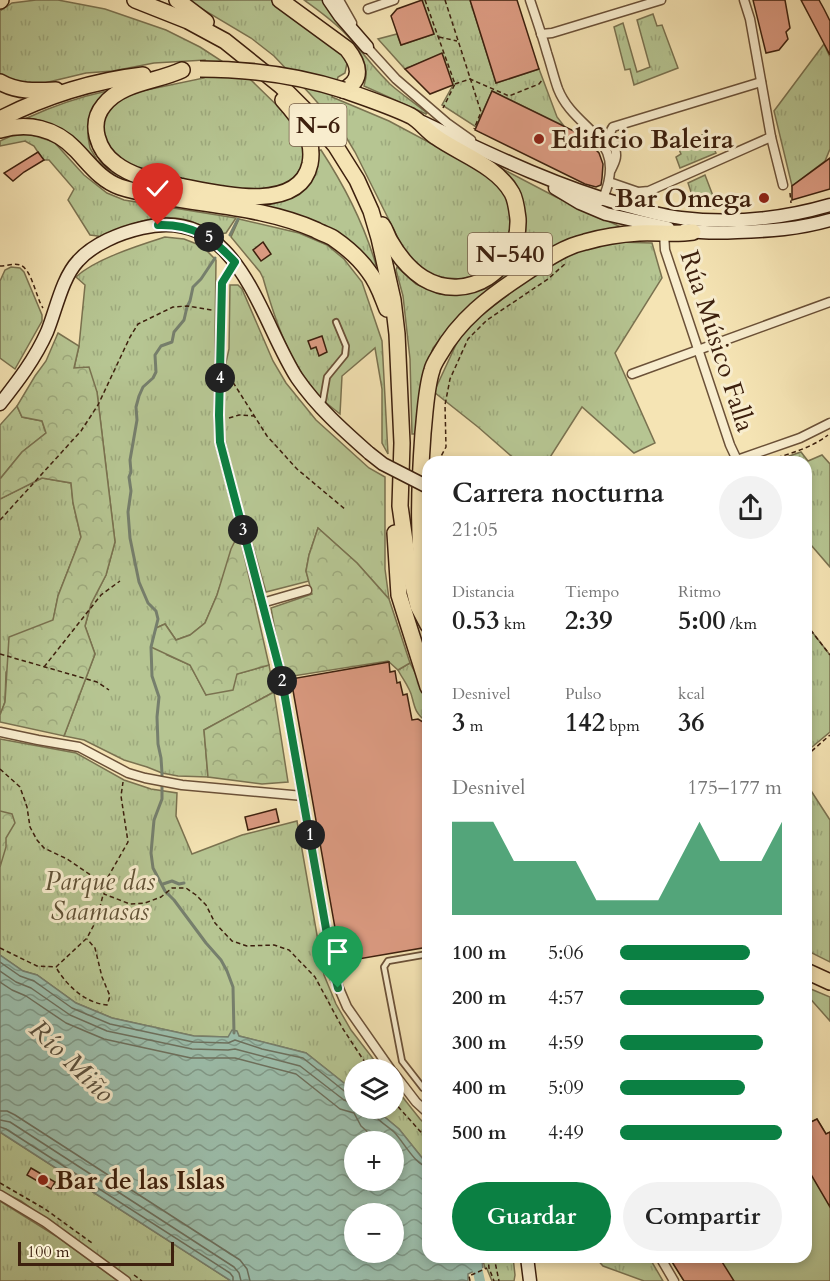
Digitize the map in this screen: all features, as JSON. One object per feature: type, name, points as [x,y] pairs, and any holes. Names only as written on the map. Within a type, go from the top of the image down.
[{"type":"highway","name":"N-6","points":[[135,0],[188,21],[225,41],[244,55],[281,86],[335,144],[357,180],[371,211],[393,300],[401,383],[400,507],[409,569],[422,614]]},
{"type":"highway","points":[[177,0],[204,19],[225,41]]},
{"type":"highway","points":[[280,0],[347,49],[354,57],[358,71],[357,77],[344,90]]},
{"type":"highway","points":[[295,0],[342,38],[347,49]]},
{"type":"highway","points":[[182,70],[124,89],[103,105],[98,114],[97,130],[99,144],[104,153],[117,165],[133,174],[157,181],[236,196],[263,197],[281,194],[302,181],[308,174],[311,157],[308,135],[293,112],[244,55]]},
{"type":"highway","name":"N-540","points":[[0,119],[71,89],[137,76],[200,69],[275,74],[298,78],[344,90],[414,118],[433,135],[475,159],[500,178],[512,192],[518,225],[511,252],[499,268],[485,279],[463,287],[451,287],[439,285],[422,277],[408,265],[388,238],[385,228],[371,211]]},
{"type":"highway","points":[[0,82],[13,88],[26,90],[71,89]]},
{"type":"highway","points":[[0,130],[28,126],[49,130],[64,139],[99,175],[118,186],[141,193],[265,214],[298,222],[331,237],[370,273],[397,334]]},
{"type":"highway","points":[[422,456],[425,410],[432,369],[460,325],[479,306],[534,267],[555,254],[582,242],[619,235],[693,232]]},
{"type":"highway","points":[[422,460],[419,510],[422,565]]},
{"type":"highway","points":[[400,507],[395,532],[399,595],[422,668]]},
{"type":"highway","points":[[812,974],[830,982]]},
{"type":"highway","points":[[812,984],[830,992]]},
{"type":"street","points":[[329,0],[340,16],[396,80],[466,137],[494,156]]},
{"type":"street","points":[[339,0],[367,47]]},
{"type":"street","points":[[368,9],[394,0]]},
{"type":"street","points":[[530,0],[558,90],[571,111],[594,132],[604,145],[611,170]]},
{"type":"street","points":[[542,34],[661,0]]},
{"type":"street","points":[[744,0],[750,19],[771,137],[787,188]]},
{"type":"street","points":[[547,183],[599,203],[603,199],[616,160],[617,152],[610,133],[614,127],[761,82]]},
{"type":"street","points":[[414,118],[529,172],[603,199],[654,213],[717,221],[771,217],[830,205]]},
{"type":"street","points":[[609,182],[638,192],[650,191],[771,137]]},
{"type":"street","points":[[529,172],[580,203],[606,214],[693,232],[771,231],[830,220]]},
{"type":"street","points":[[0,404],[34,358],[68,276],[81,257],[102,243],[139,229],[167,225],[191,229],[216,242],[235,262],[255,294],[291,367],[320,408],[383,464],[422,484]]},
{"type":"street","name":"Rúa Músico Falla","points":[[664,233],[665,250],[734,456]]},
{"type":"street","points":[[235,262],[222,283],[219,421],[222,452],[281,675],[338,988],[355,1020],[383,1059]]},
{"type":"street","points":[[632,374],[830,302]]},
{"type":"street","points":[[750,456],[801,438],[830,423]]},
{"type":"street","points":[[262,603],[307,590]]},
{"type":"street","points":[[0,732],[80,747],[128,773],[146,778],[182,784],[303,796]]},
{"type":"street","points":[[404,1086],[422,1108]]},
{"type":"street","points":[[0,1195],[45,1222],[126,1281]]},
{"type":"street","points":[[528,1263],[530,1281]]},
{"type":"street","points":[[664,1263],[674,1281]]},
{"type":"lane","points":[[320,408],[327,377],[345,355],[346,346],[336,321]]},
{"type":"lane","points":[[422,955],[388,961],[384,967],[402,1061],[422,1087]]},
{"type":"path","points":[[425,0],[454,84],[443,108]]},
{"type":"path","points":[[445,0],[482,112],[472,132]]},
{"type":"path","points":[[438,37],[458,42]]},
{"type":"path","points":[[454,84],[470,79],[509,96],[539,84],[545,77],[554,75]]},
{"type":"path","points":[[787,188],[791,204]]},
{"type":"path","points":[[441,456],[446,447],[445,405],[450,379],[468,339],[487,320],[561,269],[575,255],[573,246]]},
{"type":"path","points":[[0,266],[14,264],[24,267],[42,307],[53,316]]},
{"type":"path","points":[[0,520],[81,431],[98,405],[138,324],[172,307],[208,308],[221,313]]},
{"type":"path","points":[[220,367],[229,375],[267,436],[297,469],[346,510]]},
{"type":"path","points":[[219,421],[239,415],[255,416]]},
{"type":"path","points":[[44,667],[101,595],[120,581]]},
{"type":"path","points":[[812,632],[830,655]]},
{"type":"path","points":[[0,654],[97,682],[109,690]]},
{"type":"path","points":[[812,751],[830,735]]},
{"type":"path","points":[[0,769],[20,787],[27,807],[30,827],[44,848],[67,859],[104,884]]},
{"type":"path","points":[[56,968],[87,938],[97,919],[104,894],[104,884],[128,842],[121,796],[124,778]]},
{"type":"path","points":[[104,894],[130,904],[145,903],[161,897],[172,888],[186,888],[206,905],[215,923],[232,941],[247,946],[274,945],[289,950],[315,977],[343,1029],[363,1059]]},
{"type":"path","points":[[0,948],[37,966],[56,968],[69,985],[80,994],[95,1004],[107,1005],[110,996],[94,948],[87,938]]},
{"type":"path","points":[[404,1113],[422,1133]]},
{"type":"path","points":[[489,1263],[494,1281]]},
{"type":"path","points":[[495,1263],[499,1281]]},
{"type":"path","points":[[470,1281],[469,1276],[487,1268]]},
{"type":"green space","points":[[58,0],[105,9],[166,30],[200,47],[251,80],[296,124],[304,147],[303,163],[297,174],[286,184],[272,189],[242,189],[143,172],[119,161],[103,139],[102,124],[108,111],[121,98],[132,93],[204,78],[205,60],[154,63],[113,71],[86,73],[36,85],[21,84],[0,74],[0,11],[12,3]]},
{"type":"green space","points":[[190,0],[271,0],[342,52],[347,63],[345,73],[338,77],[332,97],[389,121],[481,170],[496,183],[508,200],[511,216],[507,241],[494,263],[479,274],[461,279],[435,277],[427,273],[406,254],[343,132],[274,56],[251,38]]},
{"type":"green space","points":[[304,0],[324,0],[355,44],[381,74],[394,88],[427,113],[364,86],[366,74],[364,61],[359,51],[342,31]]},
{"type":"green space","points":[[422,0],[470,0],[496,83],[539,69],[557,117],[564,126],[492,91],[476,127],[442,105],[453,85],[442,54],[405,69],[378,39],[397,34],[401,45],[434,34]]},
{"type":"green space","points":[[653,14],[657,26],[662,25],[678,68],[634,85],[630,69],[625,70],[614,27],[623,23],[637,72],[650,67],[637,20]]},
{"type":"green space","points":[[824,44],[830,57],[830,149],[825,161],[792,186],[774,111]]},
{"type":"green space","points":[[107,91],[90,117],[88,137],[90,148],[97,160],[111,172],[149,186],[279,200],[321,150],[353,205],[376,265],[372,266],[345,241],[120,183],[50,124],[27,118],[66,102]]},
{"type":"green space","points":[[707,133],[716,153],[680,168],[676,157],[681,154],[677,145]]},
{"type":"green space","points":[[29,134],[54,142],[84,175],[107,193],[124,200],[236,218],[226,233],[217,232],[187,220],[163,217],[140,222],[96,239],[98,236],[90,235],[68,200],[74,189],[49,160],[43,160],[34,146],[25,141],[0,146],[0,141],[11,136]]},
{"type":"green space","points":[[493,164],[621,227],[584,236],[452,324],[433,348],[422,385],[416,434],[412,434],[410,359],[403,296],[396,270],[397,267],[416,284],[440,294],[464,294],[488,288],[506,272],[523,227]]},
{"type":"green space","points":[[705,175],[718,209],[696,207],[688,183]]},
{"type":"green space","points":[[239,219],[299,233],[327,245],[344,259],[362,282],[382,341],[388,454],[382,443],[382,389],[375,348],[342,376],[340,414],[326,403],[308,383],[291,355],[260,272],[231,237]]},
{"type":"green space","points":[[165,237],[184,239],[202,246],[216,260],[215,442],[241,542],[236,539],[205,623],[190,635],[176,640],[165,624],[156,628],[167,655],[190,665],[206,695],[237,674],[269,665],[274,692],[204,730],[208,777],[162,773],[124,760],[84,740],[64,736],[95,654],[85,626],[91,604],[106,575],[115,542],[97,392],[74,368],[79,346],[85,285],[76,277],[94,264],[131,248]]},
{"type":"green space","points":[[618,242],[652,243],[662,278],[615,353],[655,443],[634,453],[582,407],[551,456],[511,456],[434,392],[460,336],[480,316],[527,280],[579,250]]},
{"type":"green space","points":[[11,267],[20,268],[24,272],[42,315],[42,321],[15,369],[0,358],[0,281],[5,270]]},
{"type":"green space","points":[[230,285],[238,285],[242,289],[273,361],[286,383],[316,420],[369,468],[385,477],[385,569],[389,599],[357,563],[318,528],[306,571],[309,581],[266,592],[232,473],[222,425],[223,376],[229,349]]},
{"type":"green space","points":[[58,333],[79,346],[74,368],[89,367],[97,392],[115,542],[106,575],[91,604],[85,626],[95,654],[64,736],[0,722],[5,702],[9,637],[53,620],[58,596],[81,537],[71,483],[42,478],[0,499],[0,479],[22,452],[46,433],[42,421],[22,417],[17,406],[46,361]]},
{"type":"green space","points":[[17,406],[22,417],[42,421],[46,433],[22,452],[0,479],[0,425]]},
{"type":"green space","points":[[801,452],[804,456],[789,456]]},
{"type":"green space","points":[[822,455],[830,464],[830,567],[812,546],[812,459]]},
{"type":"green space","points":[[42,478],[71,483],[81,537],[58,596],[53,621],[6,672],[5,702],[0,715],[0,499]]},
{"type":"green space","points":[[318,528],[357,563],[389,599],[410,663],[398,670],[388,661],[287,677],[277,642],[271,608],[312,594],[306,571]]},
{"type":"green space","points":[[236,539],[241,542],[269,665],[237,674],[233,690],[206,695],[190,665],[151,647],[156,628],[165,624],[176,640],[190,635],[205,623]]},
{"type":"green space","points":[[812,632],[830,655],[830,732],[812,747]]},
{"type":"green space","points":[[410,663],[418,678],[422,689],[422,718],[416,711],[410,690],[398,670]]},
{"type":"green space","points":[[274,692],[288,782],[262,784],[208,777],[204,730]]},
{"type":"green space","name":"Parque das Saamasas","points":[[0,739],[76,753],[124,780],[151,789],[177,793],[176,816],[192,854],[242,835],[297,821],[324,975],[336,1004],[351,1030],[373,1059],[344,1059],[344,1083],[306,1053],[239,1036],[236,1031],[228,1037],[194,1036],[112,1018],[76,1003],[37,975],[23,971],[0,955]]},
{"type":"green space","points":[[812,792],[830,820],[830,962],[812,953]]},
{"type":"green space","points":[[0,811],[12,814],[15,823],[6,838],[6,847],[0,867]]},
{"type":"green space","points":[[812,990],[830,997],[830,1021],[812,1001]]},
{"type":"green space","points":[[404,1099],[422,1121],[422,1158],[404,1135],[404,1131],[387,1119],[404,1119]]},
{"type":"green space","points":[[817,1119],[826,1134],[830,1132],[830,1281],[684,1281],[673,1263],[812,1263],[812,1122]]},
{"type":"green space","points":[[0,1132],[231,1281],[132,1281],[21,1201],[0,1191]]},
{"type":"green space","points":[[0,1201],[56,1236],[118,1281],[0,1281]]},
{"type":"green space","points":[[484,1263],[514,1263],[514,1281],[492,1281]]},
{"type":"green space","points":[[600,1263],[652,1263],[663,1281],[644,1281]]},
{"type":"water","name":"Río Miño","points":[[0,955],[23,971],[37,975],[76,1003],[112,1018],[194,1036],[228,1037],[232,1030],[237,1031],[239,1036],[306,1053],[344,1083],[344,1119],[387,1119],[401,1131],[344,1131],[344,1191],[404,1191],[404,1135],[422,1158],[422,1263],[482,1263],[483,1267],[468,1274],[468,1281],[231,1281],[0,1132]]},
{"type":"building","points":[[422,0],[434,34],[401,45],[391,16],[397,9]]},
{"type":"building","points":[[470,0],[517,0],[539,69],[496,83]]},
{"type":"building","points":[[753,0],[785,0],[790,28],[786,32],[788,39],[779,50],[766,53]]},
{"type":"building","points":[[801,0],[819,0],[824,9],[830,21],[830,55]]},
{"type":"building","points":[[442,53],[453,85],[430,94],[405,69]]},
{"type":"building","name":"Edificio Baleira","points":[[492,91],[580,134],[599,153],[603,164],[601,185],[596,187],[585,184],[475,130]]},
{"type":"building","points":[[38,152],[44,160],[13,181],[4,173]]},
{"type":"building","points":[[830,158],[830,189],[792,200],[792,186]]},
{"type":"building","points":[[263,242],[271,254],[261,261],[253,250]]},
{"type":"building","points":[[322,336],[327,352],[319,356],[316,347],[311,349],[308,341]]},
{"type":"building","points":[[389,662],[390,672],[395,671],[397,683],[400,682],[403,695],[407,694],[412,720],[418,719],[422,721],[422,948],[341,962],[291,679]]},
{"type":"building","points":[[276,809],[279,822],[248,830],[245,817]]},
{"type":"building","points":[[817,1119],[826,1134],[830,1132],[830,1207],[812,1176],[812,1122]]},
{"type":"building","name":"Bar de las Islas","points":[[31,1168],[55,1182],[51,1189],[27,1175]]},
{"type":"building","points":[[673,1263],[723,1263],[734,1281],[684,1281]]},
{"type":"waterway","points":[[230,235],[238,219]]},
{"type":"waterway","points":[[215,258],[193,287],[184,320],[174,332],[172,342],[161,346],[155,355],[156,372],[143,387],[139,396],[130,460],[131,491],[128,512],[130,538],[139,582],[148,603],[156,611],[158,619],[151,647],[152,676],[159,697],[157,717],[162,799],[154,820],[151,853],[153,868],[165,891],[221,960],[227,971],[233,987],[234,1033]]},
{"type":"waterway","points":[[163,884],[172,881],[179,884],[184,883]]},
{"type":"waterway","points":[[475,1263],[480,1281]]},
{"type":"place","name":"Edificio Baleira","points":[[539,139]]},
{"type":"place","name":"Bar Omega","points":[[764,198]]},
{"type":"place","name":"Bar de las Islas","points":[[43,1180]]},
{"type":"route","points":[[158,225],[183,227],[204,234],[216,242],[235,262],[222,283],[220,442],[281,675],[338,988]]}]
